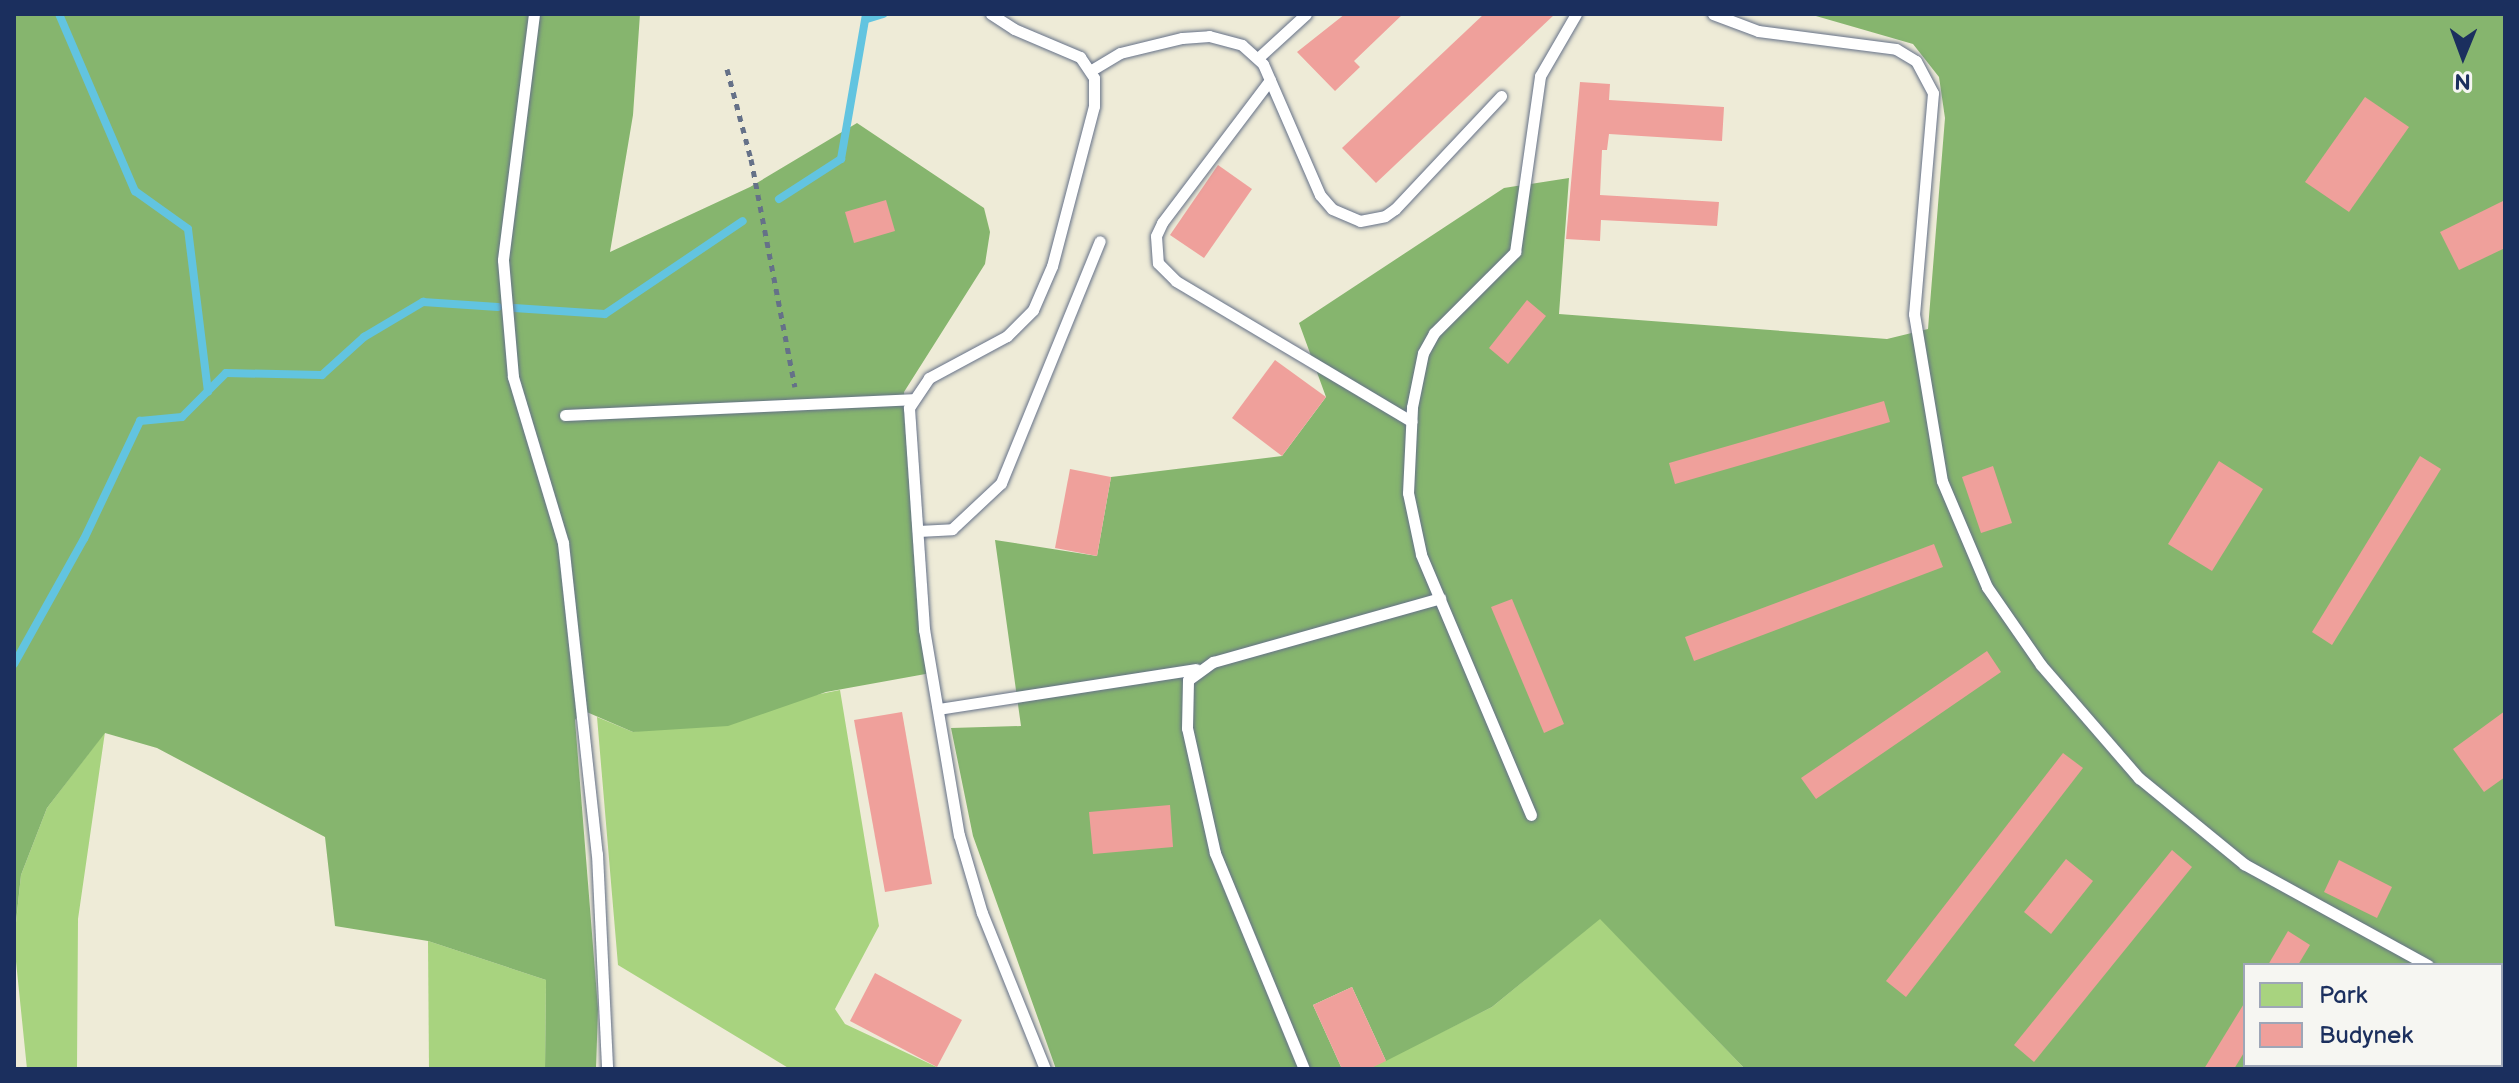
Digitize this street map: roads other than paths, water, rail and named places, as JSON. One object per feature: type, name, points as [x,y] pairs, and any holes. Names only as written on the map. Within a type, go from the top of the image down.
[{"type":"lane","points":[[534,14],[504,275],[513,377],[563,543],[597,854],[607,1069]]},
{"type":"lane","points":[[991,14],[1014,29],[1067,48],[1090,71],[1094,106],[1052,266],[1033,310],[1007,336],[929,378],[912,399],[918,531],[924,629],[972,882],[1045,1069]]},
{"type":"lane","points":[[1258,58],[1306,14]]},
{"type":"lane","points":[[1531,815],[1440,598],[1411,516],[1411,421],[1423,353],[1434,333],[1515,252],[1521,238],[1536,90],[1576,14]]},
{"type":"lane","points":[[1713,14],[1758,31],[1871,43],[1916,61],[1933,93],[1914,314],[1942,481],[1987,587],[2041,665],[2139,778],[2244,864],[2424,963]]},
{"type":"lane","points":[[1090,71],[1120,53],[1182,38],[1228,40],[1258,58],[1320,195],[1332,209],[1360,221],[1385,216],[1395,209],[1501,96]]},
{"type":"lane","points":[[1270,80],[1162,223],[1156,236],[1158,263],[1176,281],[1411,421]]},
{"type":"lane","points":[[918,531],[952,529],[1001,483],[1100,241]]},
{"type":"lane","points":[[565,415],[912,399]]},
{"type":"lane","points":[[938,709],[1196,669],[1440,598]]},
{"type":"lane","points":[[1196,669],[1185,694],[1196,782],[1215,853],[1304,1069]]},
{"type":"waterway","points":[[59,14],[135,191],[188,229],[208,392]]},
{"type":"waterway","points":[[779,199],[841,159],[866,14]]},
{"type":"waterway","points":[[867,19],[883,14]]},
{"type":"waterway","points":[[514,308],[605,314],[743,221]]},
{"type":"waterway","points":[[14,664],[84,539],[140,421],[182,417],[226,373],[322,375],[364,337],[423,302],[498,307]]}]
